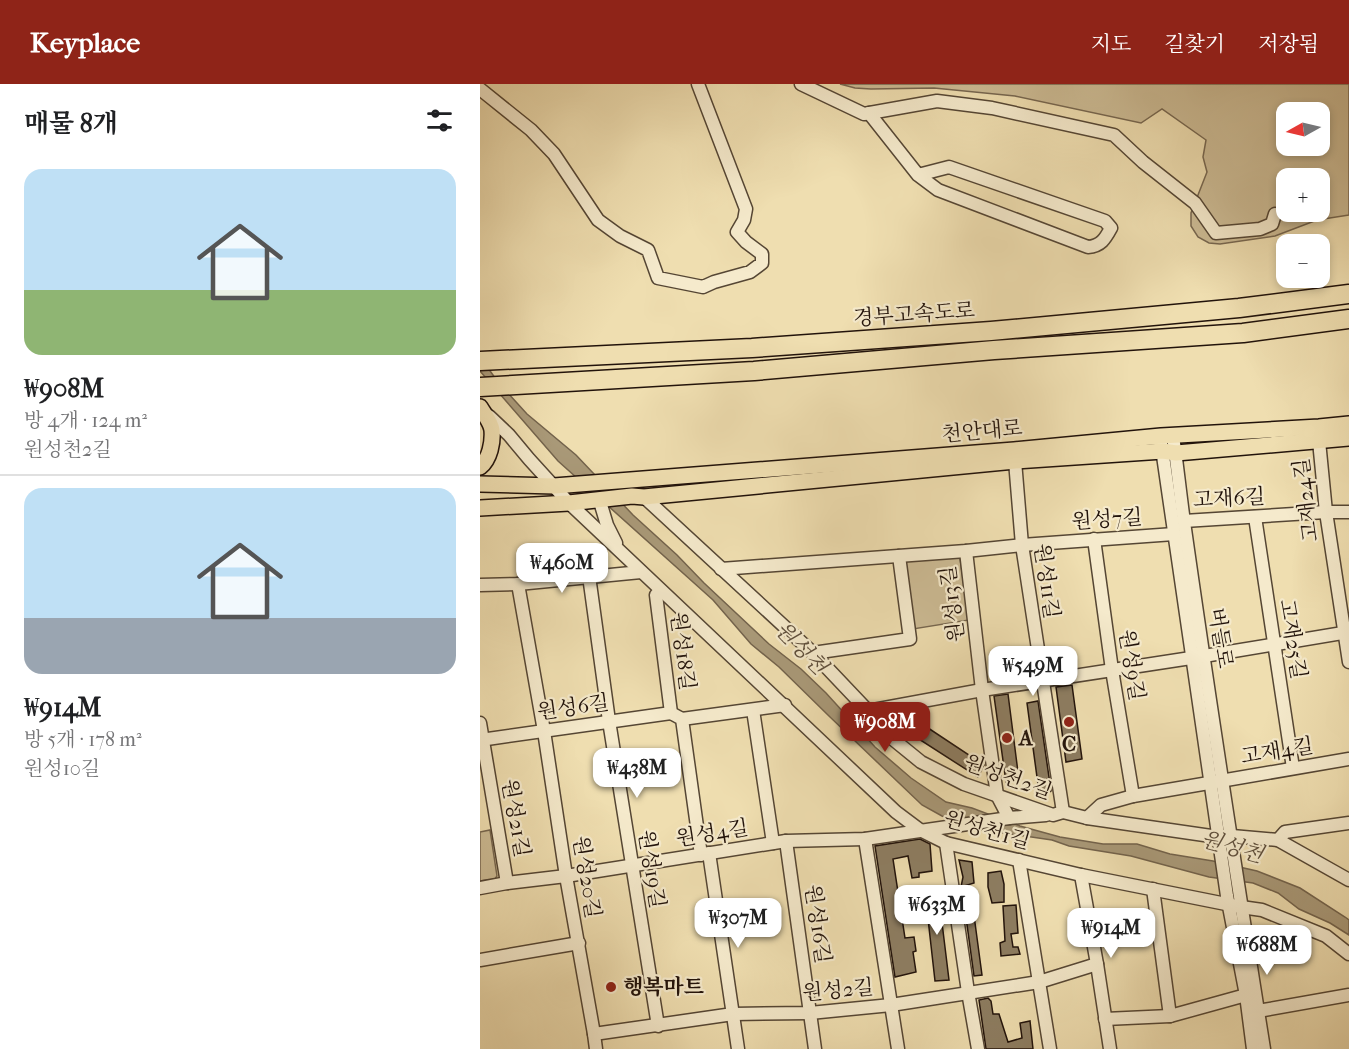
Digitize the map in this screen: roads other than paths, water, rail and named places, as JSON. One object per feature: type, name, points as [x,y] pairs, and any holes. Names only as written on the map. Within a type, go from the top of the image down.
[{"type":"highway","name":"경부고속도로","points":[[480,361],[752,348],[980,332],[1239,308],[1349,294]]},
{"type":"highway","name":"경부고속도로","points":[[480,387],[754,371],[994,350],[1243,333],[1349,319]]},
{"type":"main road","points":[[480,407],[492,428],[491,448],[484,464],[480,467]]},
{"type":"main road","name":"천안대로","points":[[575,501],[1015,461],[1349,424]]},
{"type":"main road","name":"천안대로","points":[[554,486],[1014,450],[1319,441],[1349,438]]},
{"type":"main road","points":[[480,484],[554,486]]},
{"type":"main road","points":[[480,508],[575,501]]},
{"type":"street","points":[[480,89],[531,130],[554,154],[598,220],[620,236],[648,250],[658,278],[703,287],[750,272],[762,263],[762,254],[737,232],[744,220],[746,209],[698,84]]},
{"type":"street","points":[[801,84],[864,114],[937,101],[992,108],[1114,135],[1143,162],[1195,203],[1216,233],[1260,229],[1272,224],[1275,214]]},
{"type":"street","points":[[869,113],[918,175],[938,190],[1088,247],[1096,246],[1105,239],[1111,228],[1105,221],[949,167],[918,175]]},
{"type":"street","name":"원성천1길","points":[[480,407],[509,435],[554,486],[575,501],[641,572],[785,705],[896,812],[920,830],[946,843],[1081,875],[1234,902],[1262,910],[1326,936],[1349,954]]},
{"type":"street","name":"고재24길","points":[[1319,441],[1326,512],[1347,632],[1349,662]]},
{"type":"street","name":"버들로","points":[[1168,444],[1184,521],[1216,780],[1219,840],[1234,902]]},
{"type":"street","name":"버들로","points":[[1168,444],[1174,534],[1199,657]]},
{"type":"street","name":"원성11길","points":[[1015,461],[1022,545],[1043,680],[1058,813]]},
{"type":"street","name":"원성천2길","points":[[638,496],[813,654],[894,740],[921,762],[964,784],[1058,813],[1219,840],[1278,840],[1349,880]]},
{"type":"street","points":[[601,505],[607,525],[619,550]]},
{"type":"street","name":"고재6길","points":[[1184,521],[1349,512]]},
{"type":"street","name":"고재25길","points":[[1255,517],[1293,768]]},
{"type":"street","name":"원성7길","points":[[721,569],[1174,534]]},
{"type":"street","name":"원성9길","points":[[1094,539],[1112,670],[1133,796]]},
{"type":"street","name":"원성13길","points":[[966,551],[997,795],[1008,818]]},
{"type":"street","points":[[813,654],[910,639],[899,556]]},
{"type":"street","points":[[480,585],[519,584],[641,572]]},
{"type":"street","name":"원성19길","points":[[589,576],[609,721],[658,1026]]},
{"type":"street","name":"원성20길","points":[[519,584],[594,1034]]},
{"type":"street","name":"원성18길","points":[[661,591],[656,595],[677,716],[705,854],[738,1049]]},
{"type":"street","points":[[868,711],[982,690],[1347,632]]},
{"type":"street","points":[[677,716],[785,705]]},
{"type":"street","name":"원성4길","points":[[753,710],[772,843]]},
{"type":"street","name":"원성6길","points":[[481,739],[609,721],[677,716]]},
{"type":"street","name":"원성21길","points":[[480,723],[507,883]]},
{"type":"street","name":"고재4길","points":[[1216,780],[1349,759]]},
{"type":"street","points":[[1087,818],[1101,805],[1133,796],[1216,780]]},
{"type":"street","name":"버들로","points":[[1216,780],[1232,841],[1234,902]]},
{"type":"street","name":"원성4길","points":[[480,888],[786,841],[865,838],[1058,813]]},
{"type":"street","points":[[1278,840],[1285,832],[1349,824]]},
{"type":"street","points":[[865,838],[898,1049]]},
{"type":"street","name":"원성16길","points":[[786,841],[815,1049]]},
{"type":"street","points":[[946,843],[978,1049]]},
{"type":"street","points":[[1019,860],[1050,1049]]},
{"type":"street","points":[[1081,875],[1110,1049]]},
{"type":"street","points":[[1153,889],[1170,1016]]},
{"type":"street","points":[[1234,902],[1253,1049]]},
{"type":"street","points":[[1234,902],[1264,1049]]},
{"type":"street","points":[[480,960],[579,943]]},
{"type":"street","name":"원성2길","points":[[594,1034],[733,1014],[810,1013],[891,1005],[1039,982],[1097,964]]},
{"type":"street","points":[[1105,1019],[1170,1016],[1246,995]]},
{"type":"street","points":[[1258,1011],[1349,995]]},
{"type":"street","points":[[594,1034],[596,1049]]},
{"type":"place","name":"C","points":[[1069,722]]},
{"type":"place","name":"A","points":[[1007,738]]},
{"type":"place","name":"행복마트","points":[[611,987]]},
{"type":"water label","name":"원성천","points":[[801,648]]},
{"type":"water label","name":"원성천","points":[[1232,847]]}]
